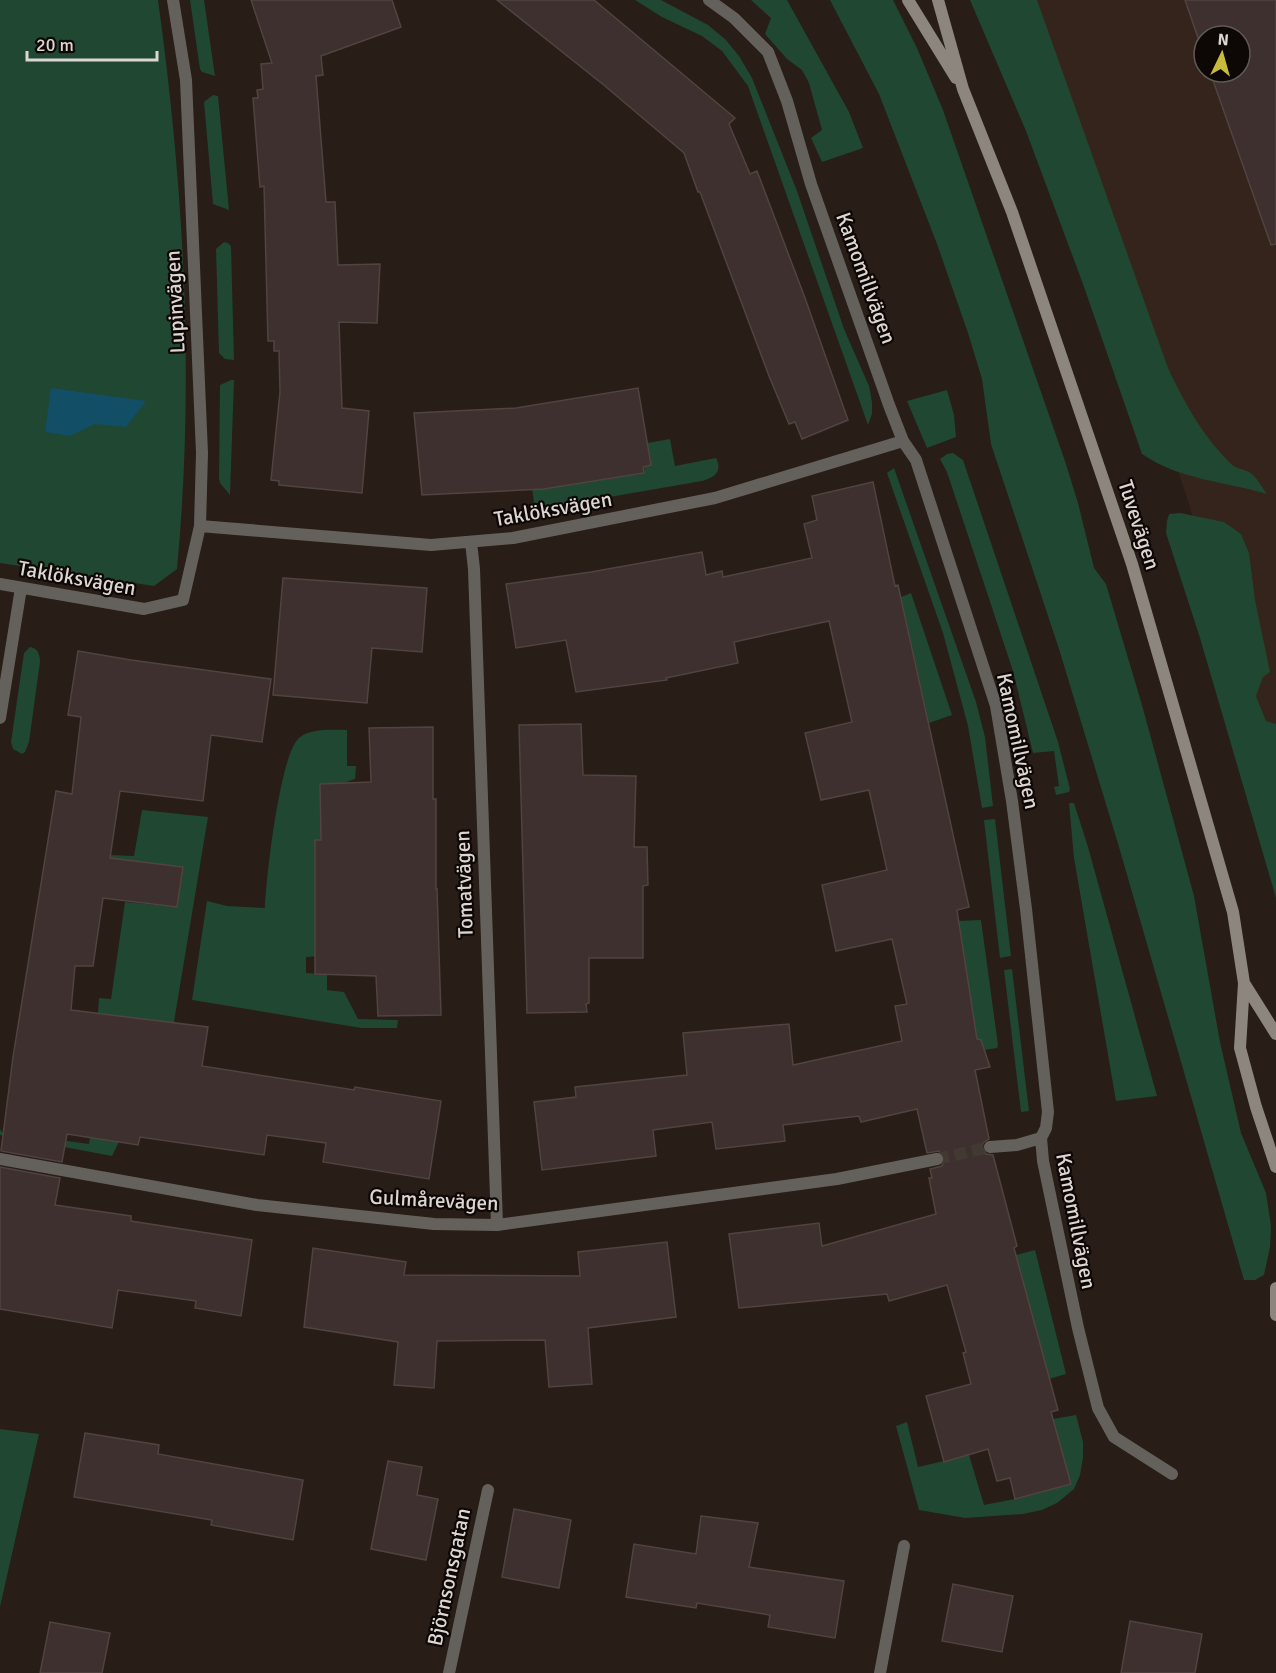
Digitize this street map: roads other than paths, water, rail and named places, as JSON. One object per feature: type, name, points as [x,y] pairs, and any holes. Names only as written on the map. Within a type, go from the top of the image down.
[{"type":"main road","name":"Tuvevägen","points":[[908,0],[963,89]]},
{"type":"main road","name":"Tuvevägen","points":[[938,0],[963,89],[1012,212],[1132,564],[1233,912],[1244,983],[1240,1048],[1276,1167]]},
{"type":"main road","name":"Tuvevägen","points":[[1244,983],[1276,1034]]},
{"type":"main road","points":[[1276,1288],[1276,1315]]},
{"type":"street","name":"Lupinvägen","points":[[173,0],[186,80],[202,453],[200,526],[183,600]]},
{"type":"street","name":"Kamomillvägen","points":[[709,0],[734,18],[768,52],[787,101],[811,184],[903,441],[916,460],[996,706],[1022,877],[1048,1112],[1046,1128],[1041,1138],[1049,1195],[1078,1328],[1098,1408],[1114,1437],[1172,1474]]},
{"type":"street","name":"Taklöksvägen","points":[[200,526],[431,545],[513,538],[715,498],[903,441]]},
{"type":"street","name":"Tomatvägen","points":[[471,542],[474,569],[497,1225]]},
{"type":"street","name":"Taklöksvägen","points":[[0,584],[144,609],[183,600]]},
{"type":"street","points":[[0,718],[21,588]]},
{"type":"street","points":[[990,1147],[1017,1145],[1041,1138]]},
{"type":"street","name":"Gulmårevägen","points":[[0,1160],[257,1205],[434,1224],[497,1225],[837,1179],[937,1159]]},
{"type":"street","name":"Björnsonsgatan","points":[[449,1673],[488,1490]]},
{"type":"street","points":[[880,1673],[904,1546]]},
{"type":"water","points":[[51,388],[146,401],[126,427],[95,424],[70,436],[45,432]]},
{"type":"tunnel","points":[[937,1159],[990,1147]]}]
